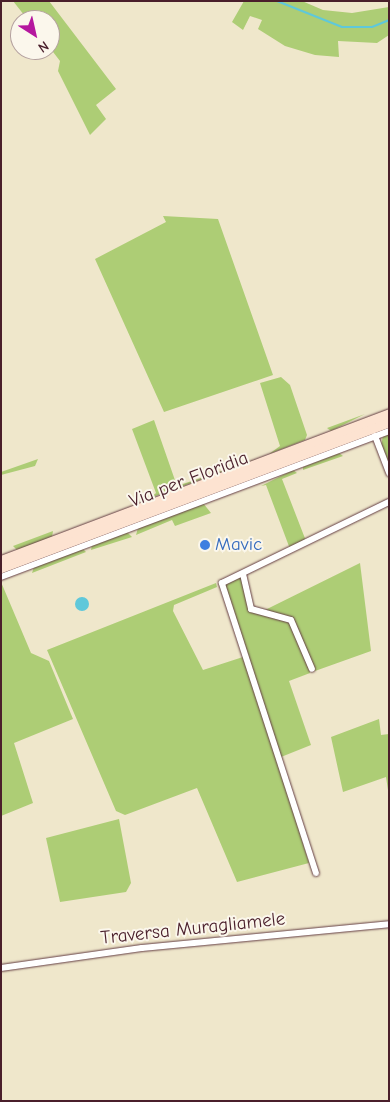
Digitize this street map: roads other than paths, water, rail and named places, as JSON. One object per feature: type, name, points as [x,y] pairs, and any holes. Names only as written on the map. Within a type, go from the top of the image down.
[{"type":"street","points":[[1,560],[389,413]]},
{"type":"street","name":"Via per Floridia","points":[[1,568],[389,422]]},
{"type":"street","points":[[1,577],[389,431]]},
{"type":"street","points":[[376,436],[389,473]]},
{"type":"street","points":[[316,873],[222,583],[389,502]]},
{"type":"street","points":[[243,574],[251,609],[291,620],[312,669]]},
{"type":"street","name":"Traversa Muragliamele","points":[[1,968],[138,948],[389,924]]},
{"type":"water","points":[[82,597],[87,599],[89,604],[87,609],[82,611],[77,609],[75,604],[77,599]]},
{"type":"waterway","points":[[277,1],[342,27],[372,27],[389,20]]},
{"type":"place","name":"Mavic","points":[[205,545]]}]
